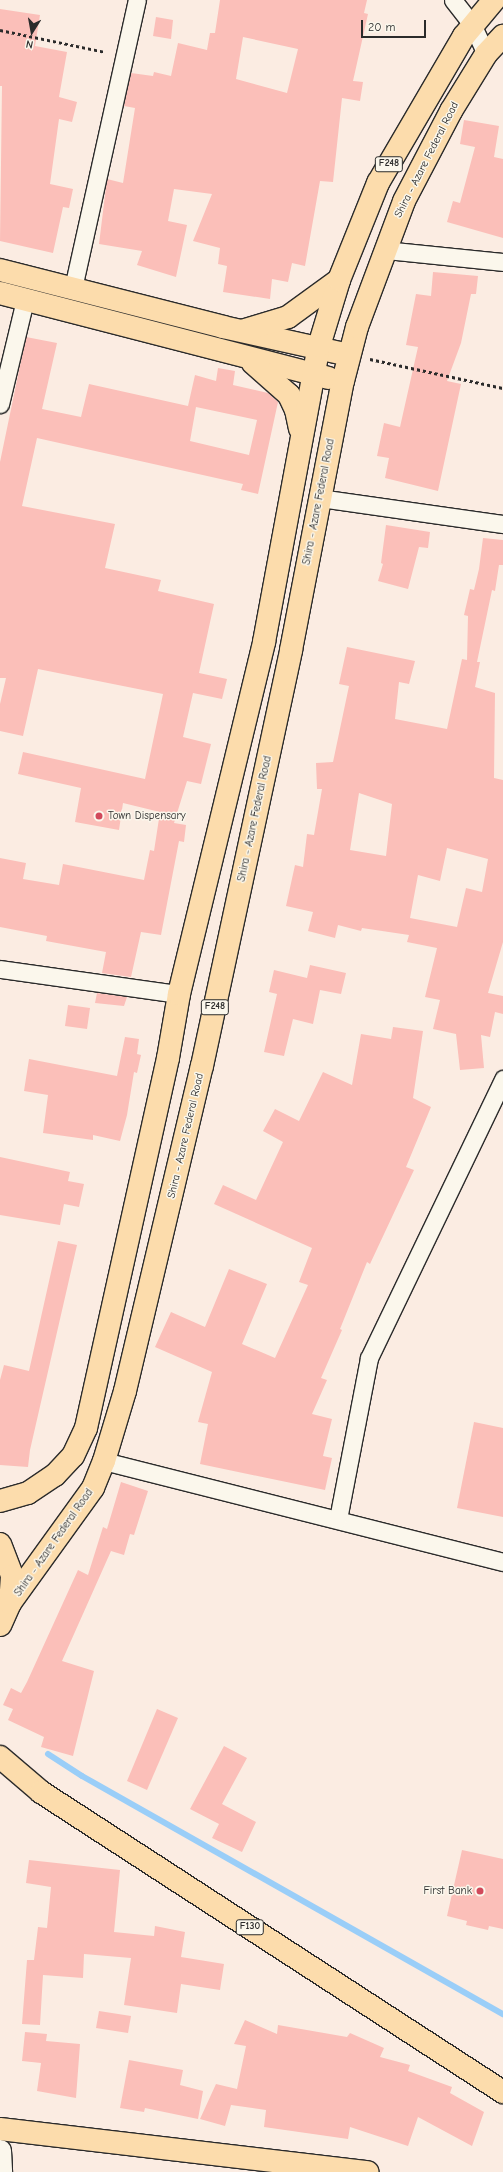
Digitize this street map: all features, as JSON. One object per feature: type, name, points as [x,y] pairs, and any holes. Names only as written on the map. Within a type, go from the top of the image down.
[{"type":"main road","name":"F248","points":[[0,1501],[28,1493],[54,1475],[73,1456],[86,1428],[147,1154],[179,994],[264,642],[319,346],[339,280],[378,183],[427,96],[472,24],[494,0]]},
{"type":"main road","name":"Shira - Azare Federal Road","points":[[10,1603],[93,1488],[104,1461],[125,1391],[182,1156],[290,658],[349,355],[384,250],[404,201],[447,118],[486,54],[503,36]]},
{"type":"main road","points":[[0,270],[243,331],[319,346],[349,355]]},
{"type":"main road","points":[[243,331],[288,317],[339,280]]},
{"type":"main road","points":[[0,293],[313,375],[343,381]]},
{"type":"main road","points":[[243,356],[266,372],[289,395],[296,410],[302,438]]},
{"type":"main road","points":[[147,1154],[182,1156]]},
{"type":"main road","points":[[0,1544],[12,1576],[10,1603],[0,1625]]},
{"type":"main road","name":"F130","points":[[0,1757],[40,1792],[503,2092]]},
{"type":"main road","points":[[0,2129],[367,2172]]},
{"type":"street","points":[[73,288],[123,56],[137,0]]},
{"type":"street","points":[[453,0],[472,24],[486,54]]},
{"type":"street","points":[[384,250],[503,262]]},
{"type":"street","points":[[0,404],[25,300]]},
{"type":"street","points":[[320,498],[503,524]]},
{"type":"street","points":[[0,969],[179,994]]},
{"type":"street","points":[[338,1520],[369,1358],[503,1079]]},
{"type":"street","points":[[104,1461],[503,1562]]},
{"type":"street","points":[[0,2150],[1,2172]]},
{"type":"path","points":[[0,30],[123,56]]},
{"type":"path","points":[[349,355],[503,388]]},
{"type":"building","points":[[220,0],[367,0],[364,13],[368,14],[353,81],[363,82],[360,101],[342,98],[333,182],[320,181],[305,266],[292,263],[288,282],[272,279],[270,299],[223,292],[227,266],[218,264],[220,248],[193,241],[212,194],[174,189],[168,221],[187,225],[176,277],[137,265],[142,251],[99,244],[107,179],[123,183],[135,108],[124,106],[131,73],[153,76],[154,72],[171,76],[178,43],[207,50],[210,33],[215,33]],"holes":[[[243,37],[298,49],[287,93],[236,79]]]},
{"type":"building","points":[[0,9],[40,15],[35,46],[67,52],[59,97],[77,102],[72,122],[59,119],[50,184],[73,189],[69,208],[63,207],[53,253],[0,241],[2,86],[0,86]]},
{"type":"building","points":[[156,17],[173,20],[171,39],[153,36]]},
{"type":"building","points":[[464,120],[499,126],[494,157],[503,159],[503,238],[447,222],[453,201],[460,203],[475,147],[460,144]]},
{"type":"building","points":[[433,272],[478,276],[476,294],[471,294],[461,343],[447,381],[461,384],[438,491],[385,478],[389,458],[377,456],[384,423],[400,427],[418,347],[406,345],[416,294],[431,296]]},
{"type":"building","points":[[26,337],[57,343],[42,409],[81,417],[89,384],[188,406],[195,375],[216,381],[218,368],[235,371],[233,385],[268,393],[278,402],[258,494],[241,490],[243,484],[37,438],[22,506],[115,524],[105,568],[161,580],[158,591],[214,604],[199,673],[227,679],[222,699],[193,693],[183,737],[211,744],[201,784],[187,781],[174,823],[186,825],[184,842],[179,841],[161,935],[141,932],[131,977],[102,973],[106,952],[46,941],[47,936],[0,927],[0,858],[26,863],[23,879],[59,885],[63,864],[144,880],[150,850],[154,851],[160,812],[123,803],[119,830],[75,822],[81,788],[18,774],[23,752],[145,779],[163,694],[38,669],[23,736],[0,731],[0,704],[6,678],[0,678],[0,462]],"holes":[[[196,407],[257,420],[249,455],[190,441]]]},
{"type":"building","points":[[386,525],[430,532],[428,548],[419,547],[408,589],[378,581],[383,564],[381,563]]},
{"type":"building","points":[[483,538],[503,540],[503,565],[499,565],[495,591],[492,590],[477,662],[480,662],[475,687],[495,693],[494,778],[503,780],[503,942],[488,993],[503,996],[503,1014],[495,1012],[490,1037],[481,1035],[484,1068],[460,1070],[456,1034],[433,1029],[440,1000],[425,997],[437,948],[407,942],[409,935],[362,928],[361,931],[338,925],[335,938],[308,931],[313,912],[286,906],[295,865],[303,867],[307,834],[314,835],[322,789],[317,789],[316,763],[333,762],[349,686],[339,684],[347,647],[415,661],[409,684],[399,682],[395,719],[447,729],[462,659],[467,660],[468,616],[464,615],[470,589],[474,590],[479,569]],"holes":[[[359,793],[392,804],[386,856],[350,850]],[[447,848],[488,859],[482,892],[466,888],[457,927],[410,918],[418,875],[440,881]]]},
{"type":"building","points":[[310,965],[346,973],[341,994],[320,990],[313,1024],[293,1019],[284,1056],[264,1052],[277,994],[269,992],[274,970],[307,978]]},
{"type":"building","points":[[97,993],[127,997],[124,1006],[95,1003]]},
{"type":"building","points":[[68,1005],[90,1008],[87,1029],[65,1026]]},
{"type":"building","points":[[393,1027],[423,1031],[413,1098],[431,1107],[406,1167],[414,1170],[370,1264],[367,1262],[340,1329],[342,1330],[321,1378],[327,1380],[312,1414],[332,1419],[323,1456],[332,1458],[325,1490],[200,1464],[208,1424],[198,1422],[212,1372],[155,1347],[171,1312],[205,1327],[229,1269],[267,1284],[242,1344],[275,1358],[308,1285],[299,1282],[312,1248],[214,1204],[223,1185],[256,1200],[283,1142],[263,1131],[275,1109],[299,1121],[323,1072],[352,1085],[361,1034],[391,1039]]},
{"type":"building","points":[[125,1037],[139,1039],[137,1054],[141,1055],[137,1073],[134,1072],[127,1115],[120,1141],[93,1135],[93,1140],[43,1133],[48,1095],[24,1091],[29,1059],[117,1076]]},
{"type":"building","points":[[0,1157],[70,1172],[68,1181],[84,1184],[79,1207],[64,1204],[60,1225],[0,1215]]},
{"type":"building","points":[[58,1241],[77,1245],[30,1450],[28,1467],[0,1465],[0,1380],[4,1365],[29,1371]]},
{"type":"building","points":[[474,1422],[503,1428],[503,1517],[457,1508]]},
{"type":"building","points":[[121,1482],[148,1491],[134,1535],[130,1534],[124,1555],[111,1551],[62,1661],[94,1671],[73,1756],[41,1747],[44,1737],[8,1720],[13,1709],[3,1705],[11,1688],[21,1693],[78,1570],[88,1575],[103,1527],[107,1529]]},
{"type":"building","points":[[157,1709],[178,1718],[147,1790],[127,1781]]},
{"type":"building","points":[[224,1746],[247,1758],[222,1804],[256,1822],[242,1852],[212,1838],[219,1824],[190,1809]]},
{"type":"building","points":[[462,1850],[503,1859],[503,1929],[489,1926],[488,1930],[466,1925],[467,1921],[447,1916]]},
{"type":"building","points":[[29,1860],[120,1870],[114,1932],[154,1936],[155,1926],[185,1932],[181,1957],[224,1964],[220,1990],[181,1984],[177,2013],[124,2005],[131,1958],[84,1954],[83,1978],[43,1975],[40,2025],[22,2024],[27,1960],[34,1960],[38,1927],[47,1928],[51,1887],[26,1883]]},
{"type":"building","points":[[99,2011],[131,2016],[128,2033],[96,2028]]},
{"type":"building","points":[[245,2020],[277,2034],[278,2025],[347,2037],[350,2033],[384,2048],[380,2057],[410,2065],[408,2071],[452,2087],[450,2093],[484,2112],[472,2146],[418,2117],[408,2146],[350,2127],[348,2139],[264,2127],[266,2110],[231,2105],[225,2126],[200,2119],[216,2084],[237,2089],[246,2046],[234,2044]]},
{"type":"building","points":[[25,2032],[47,2034],[46,2041],[80,2044],[76,2098],[37,2091],[41,2063],[22,2061]]},
{"type":"building","points":[[129,2060],[183,2070],[180,2085],[203,2091],[198,2119],[145,2108],[144,2112],[120,2108]]},
{"type":"waterway","points":[[48,1754],[82,1776],[503,2014]]},
{"type":"place","name":"Town Dispensary","points":[[99,816]]},
{"type":"place","name":"First Bank","points":[[480,1891]]}]
